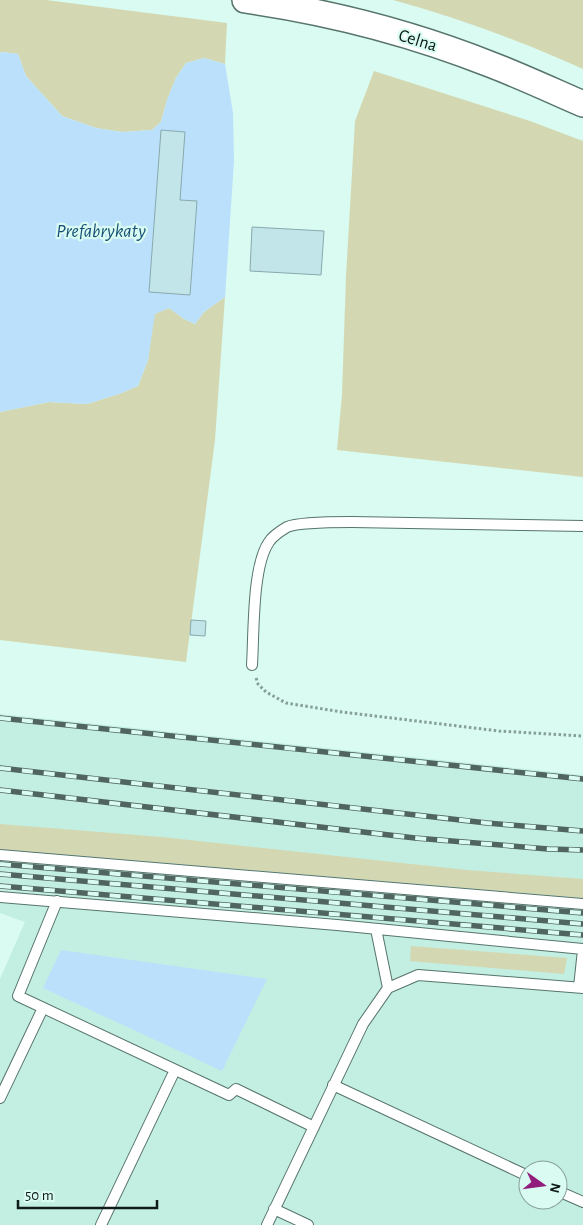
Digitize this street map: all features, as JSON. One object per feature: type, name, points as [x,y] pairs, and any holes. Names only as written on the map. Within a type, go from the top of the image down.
[{"type":"street","name":"Celna","points":[[245,0],[336,18],[425,42],[492,65],[583,104]]},
{"type":"lane","points":[[252,665],[256,596],[261,558],[270,540],[288,527],[320,522],[583,526]]},
{"type":"lane","points":[[0,855],[583,904]]},
{"type":"lane","points":[[0,896],[583,949],[581,987],[418,976],[388,988],[363,1024],[267,1225]]},
{"type":"lane","points":[[57,901],[18,996],[229,1095],[236,1088],[314,1127]]},
{"type":"lane","points":[[376,929],[388,988]]},
{"type":"lane","points":[[0,1098],[43,1008]]},
{"type":"lane","points":[[101,1225],[175,1070]]},
{"type":"lane","points":[[333,1084],[518,1171]]},
{"type":"lane","points":[[568,1195],[583,1202]]},
{"type":"lane","points":[[274,1209],[308,1225]]},
{"type":"path","points":[[252,665],[258,684],[266,692],[286,703],[342,712],[499,731],[583,736]]},
{"type":"shaded area","points":[[0,0],[46,0],[227,23],[225,64],[204,58],[186,63],[176,78],[161,122],[152,130],[122,132],[96,128],[62,116],[26,76],[18,54],[0,53]]},
{"type":"shaded area","points":[[393,0],[583,0],[583,69],[489,31]]},
{"type":"shaded area","points":[[374,71],[530,121],[583,141],[583,477],[337,450],[342,394],[346,276],[355,121]]},
{"type":"shaded area","points":[[225,297],[215,440],[186,662],[0,640],[0,412],[49,402],[87,404],[138,386],[148,360],[154,314],[169,308],[184,319],[195,324],[204,312]]},
{"type":"shaded area","points":[[0,714],[583,775],[583,1225],[0,1225],[0,979],[25,922],[0,913]]},
{"type":"shaded area","points":[[0,824],[162,837],[467,870],[583,879],[583,898],[0,849]]},
{"type":"shaded area","points":[[411,946],[567,958],[564,974],[410,961]]},
{"type":"water","name":"Prefabrykaty","points":[[0,53],[18,54],[26,76],[62,116],[96,128],[122,132],[152,130],[161,122],[176,78],[186,63],[204,58],[225,64],[233,113],[234,161],[225,297],[204,312],[195,324],[184,319],[169,308],[155,314],[148,360],[138,386],[87,404],[49,402],[0,412]]},
{"type":"water","points":[[61,950],[267,979],[222,1071],[43,988]]},
{"type":"building","points":[[161,130],[185,132],[180,200],[197,201],[190,295],[149,292]]},
{"type":"building","points":[[252,227],[324,231],[321,275],[250,271]]},
{"type":"building","points":[[191,620],[206,621],[205,636],[190,635]]},
{"type":"railway","points":[[0,718],[583,779]]},
{"type":"railway","points":[[0,768],[487,823],[583,831]]},
{"type":"railway","points":[[0,790],[415,838],[583,850]]},
{"type":"railway","points":[[0,864],[583,913]]},
{"type":"railway","points":[[0,874],[583,924]]},
{"type":"railway","points":[[0,886],[583,935]]}]
